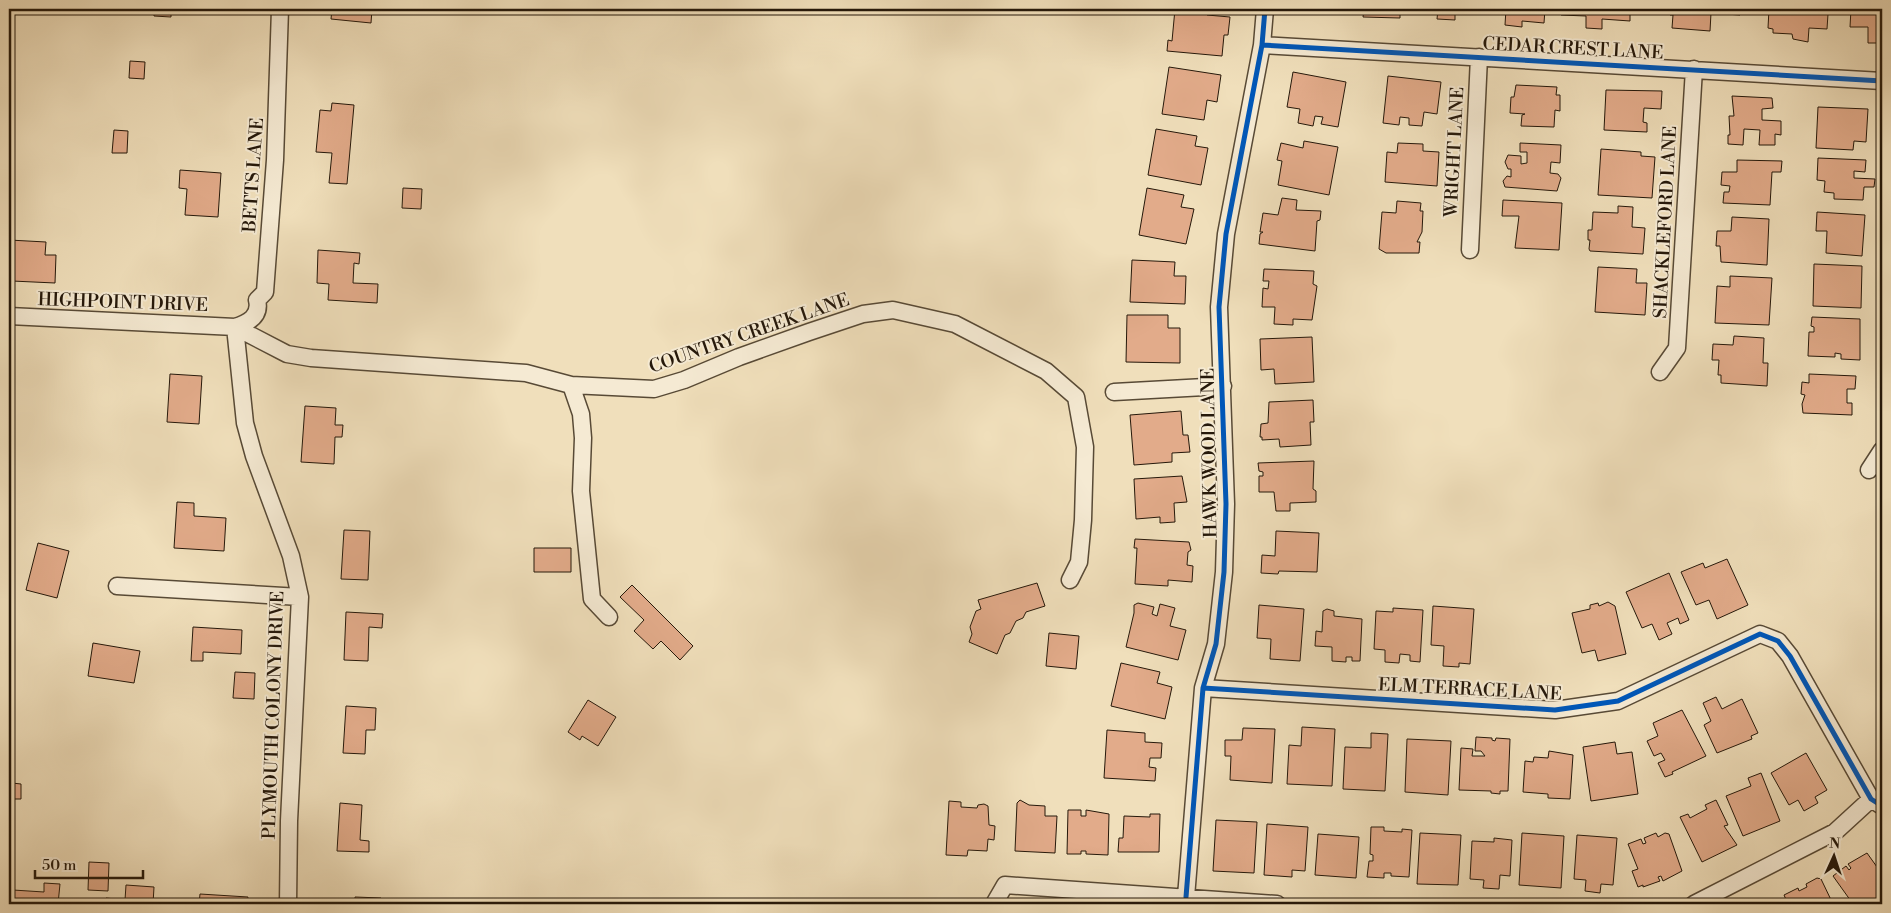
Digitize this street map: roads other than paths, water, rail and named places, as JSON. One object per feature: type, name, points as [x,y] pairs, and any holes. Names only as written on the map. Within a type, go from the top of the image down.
[{"type":"street","name":"BETTS LANE","points":[[235,327],[246,324],[256,315],[257,300],[264,292],[276,147],[280,9]]},
{"type":"street","name":"HAWK WOOD LANE","points":[[1186,897],[1203,688],[1216,644],[1224,572],[1226,504],[1219,307],[1226,234],[1262,45],[1265,9]]},
{"type":"street","name":"CEDAR CREST LANE","points":[[1262,45],[1882,81]]},
{"type":"street","name":"WRIGHT LANE","points":[[1470,250],[1479,57]]},
{"type":"street","name":"SHACKLEFORD LANE","points":[[1660,372],[1677,348],[1694,69]]},
{"type":"street","name":"COUNTRY CREEK LANE","points":[[235,327],[287,354],[311,358],[526,373],[571,385],[654,389],[684,380],[739,357],[863,314],[893,310],[955,324],[1046,371],[1076,397],[1085,447],[1083,511],[1079,562],[1070,580]]},
{"type":"street","name":"HIGHPOINT DRIVE","points":[[9,316],[235,327]]},
{"type":"street","name":"PLYMOUTH COLONY DRIVE","points":[[235,327],[245,423],[254,456],[291,556],[300,597],[289,821],[288,904]]},
{"type":"street","points":[[571,385],[581,414],[583,438],[581,491],[592,599],[609,617]]},
{"type":"street","points":[[1114,392],[1223,386]]},
{"type":"street","points":[[1869,470],[1882,450]]},
{"type":"street","points":[[116,586],[300,597]]},
{"type":"street","name":"ELM TERRACE LANE","points":[[1203,688],[1555,710],[1618,701],[1760,634],[1778,640],[1790,656],[1877,803]]},
{"type":"street","points":[[1694,904],[1835,832],[1877,803]]},
{"type":"street","points":[[994,904],[1005,885],[1277,904]]}]
